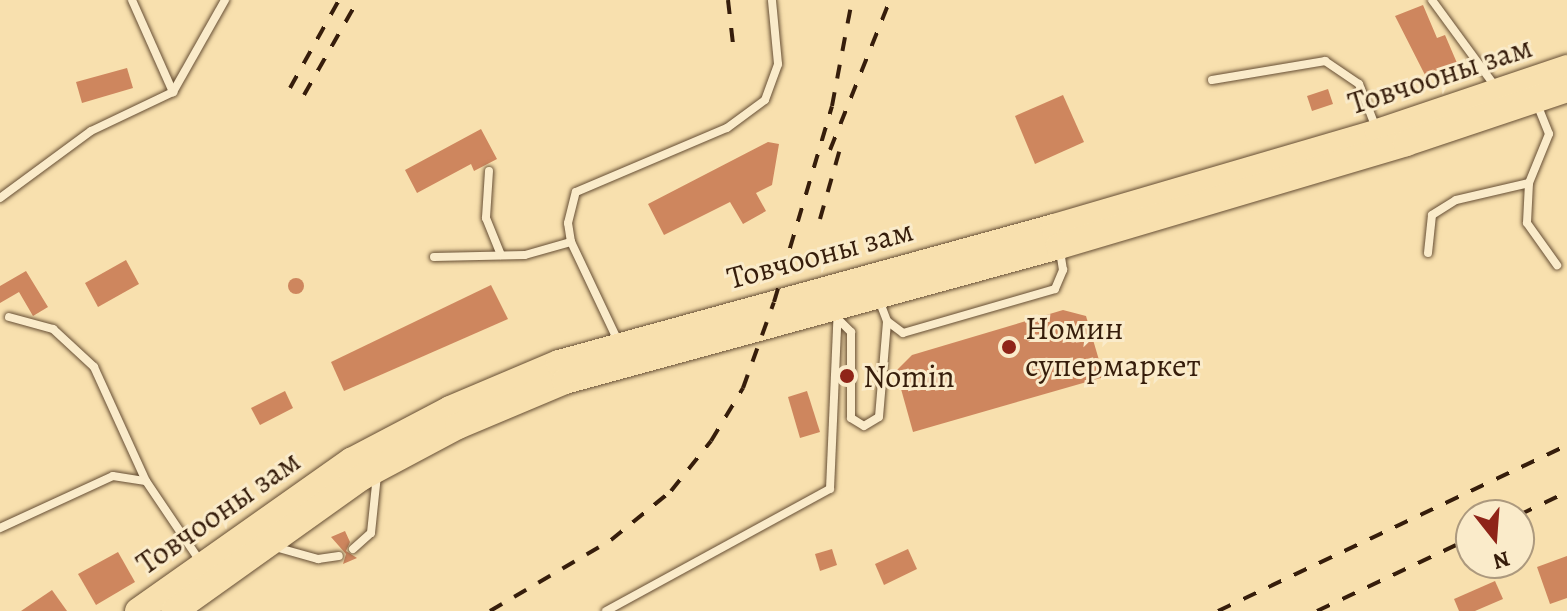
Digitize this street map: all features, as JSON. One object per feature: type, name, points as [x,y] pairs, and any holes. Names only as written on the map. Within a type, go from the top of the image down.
[{"type":"highway","name":"Товчооны зам","points":[[174,611],[266,544],[378,469],[458,426],[565,381],[838,313],[878,296],[1059,246],[1515,99],[1567,68]]},
{"type":"highway","name":"Товчооны зам","points":[[138,611],[201,562],[351,461],[450,409],[620,344],[1054,227],[1378,132],[1567,89]]},
{"type":"lane","points":[[132,0],[173,92]]},
{"type":"lane","points":[[0,198],[91,131],[173,92],[225,0]]},
{"type":"lane","points":[[620,344],[571,242],[568,223],[576,192],[727,128],[765,100],[778,64],[772,0]]},
{"type":"lane","points":[[1432,0],[1515,99],[1549,134],[1529,183],[1527,223],[1557,265]]},
{"type":"lane","points":[[1212,80],[1325,61],[1359,84],[1378,132]]},
{"type":"lane","points":[[489,171],[486,218],[501,255]]},
{"type":"lane","points":[[1428,253],[1432,215],[1456,200],[1529,183]]},
{"type":"lane","points":[[434,257],[539,253],[571,242]]},
{"type":"lane","points":[[887,321],[903,333],[1055,289],[1063,270],[1059,246]]},
{"type":"lane","points":[[838,313],[851,332],[851,418],[864,426],[879,417],[887,321],[878,296]]},
{"type":"lane","points":[[606,611],[830,489],[838,313]]},
{"type":"lane","points":[[9,317],[53,329],[76,345],[94,367],[146,481],[201,562]]},
{"type":"lane","points":[[353,549],[371,533],[378,469]]},
{"type":"lane","points":[[0,528],[113,476],[146,481]]},
{"type":"lane","points":[[266,544],[318,559],[339,556]]},
{"type":"building","points":[[1423,5],[1437,38],[1445,35],[1457,63],[1425,75],[1395,16]]},
{"type":"building","points":[[127,68],[133,88],[82,103],[76,82]]},
{"type":"building","points":[[1328,89],[1333,104],[1312,111],[1307,96]]},
{"type":"building","points":[[1063,95],[1084,142],[1035,164],[1015,116]]},
{"type":"building","points":[[481,129],[497,159],[474,171],[471,164],[417,193],[405,170]]},
{"type":"building","points":[[768,142],[779,144],[772,185],[756,193],[766,211],[743,224],[730,202],[664,235],[648,204]]},
{"type":"building","points":[[126,260],[139,284],[98,307],[85,283]]},
{"type":"building","points":[[26,271],[48,307],[33,316],[19,292],[0,303],[0,286]]},
{"type":"building","points":[[296,278],[304,286],[296,294],[288,286]]},
{"type":"building","points":[[491,285],[508,319],[344,391],[331,362]]},
{"type":"building","points":[[1063,310],[1086,316],[1104,377],[913,432],[896,371],[912,355]]},
{"type":"building","points":[[285,391],[293,408],[260,425],[251,408]]},
{"type":"building","points":[[807,391],[820,432],[800,438],[788,397]]},
{"type":"building","points":[[345,531],[350,542],[346,551],[357,558],[343,564],[346,554],[331,537]]},
{"type":"building","points":[[832,549],[837,565],[820,571],[815,554]]},
{"type":"building","points":[[908,549],[917,569],[884,585],[875,564]]},
{"type":"building","points":[[118,552],[135,582],[96,605],[78,574]]},
{"type":"building","points":[[1567,556],[1567,598],[1550,604],[1537,567]]},
{"type":"building","points":[[1495,581],[1503,599],[1475,611],[1459,611],[1454,599]]},
{"type":"building","points":[[52,590],[67,611],[21,611]]},
{"type":"railway","points":[[290,88],[339,0]]},
{"type":"railway","points":[[304,95],[358,0]]},
{"type":"railway","points":[[728,0],[733,44]]},
{"type":"railway","points":[[490,611],[611,540],[671,491],[711,441],[743,388],[774,302],[832,106],[852,0]]},
{"type":"railway","points":[[830,150],[890,0]]},
{"type":"railway","points":[[820,219],[843,138]]},
{"type":"railway","points":[[1218,611],[1567,445]]},
{"type":"railway","points":[[1535,507],[1567,492]]},
{"type":"railway","points":[[1317,611],[1455,546]]},
{"type":"place","name":"Номин супермаркет","points":[[1009,347]]},
{"type":"place","name":"Nomin","points":[[847,376]]}]
